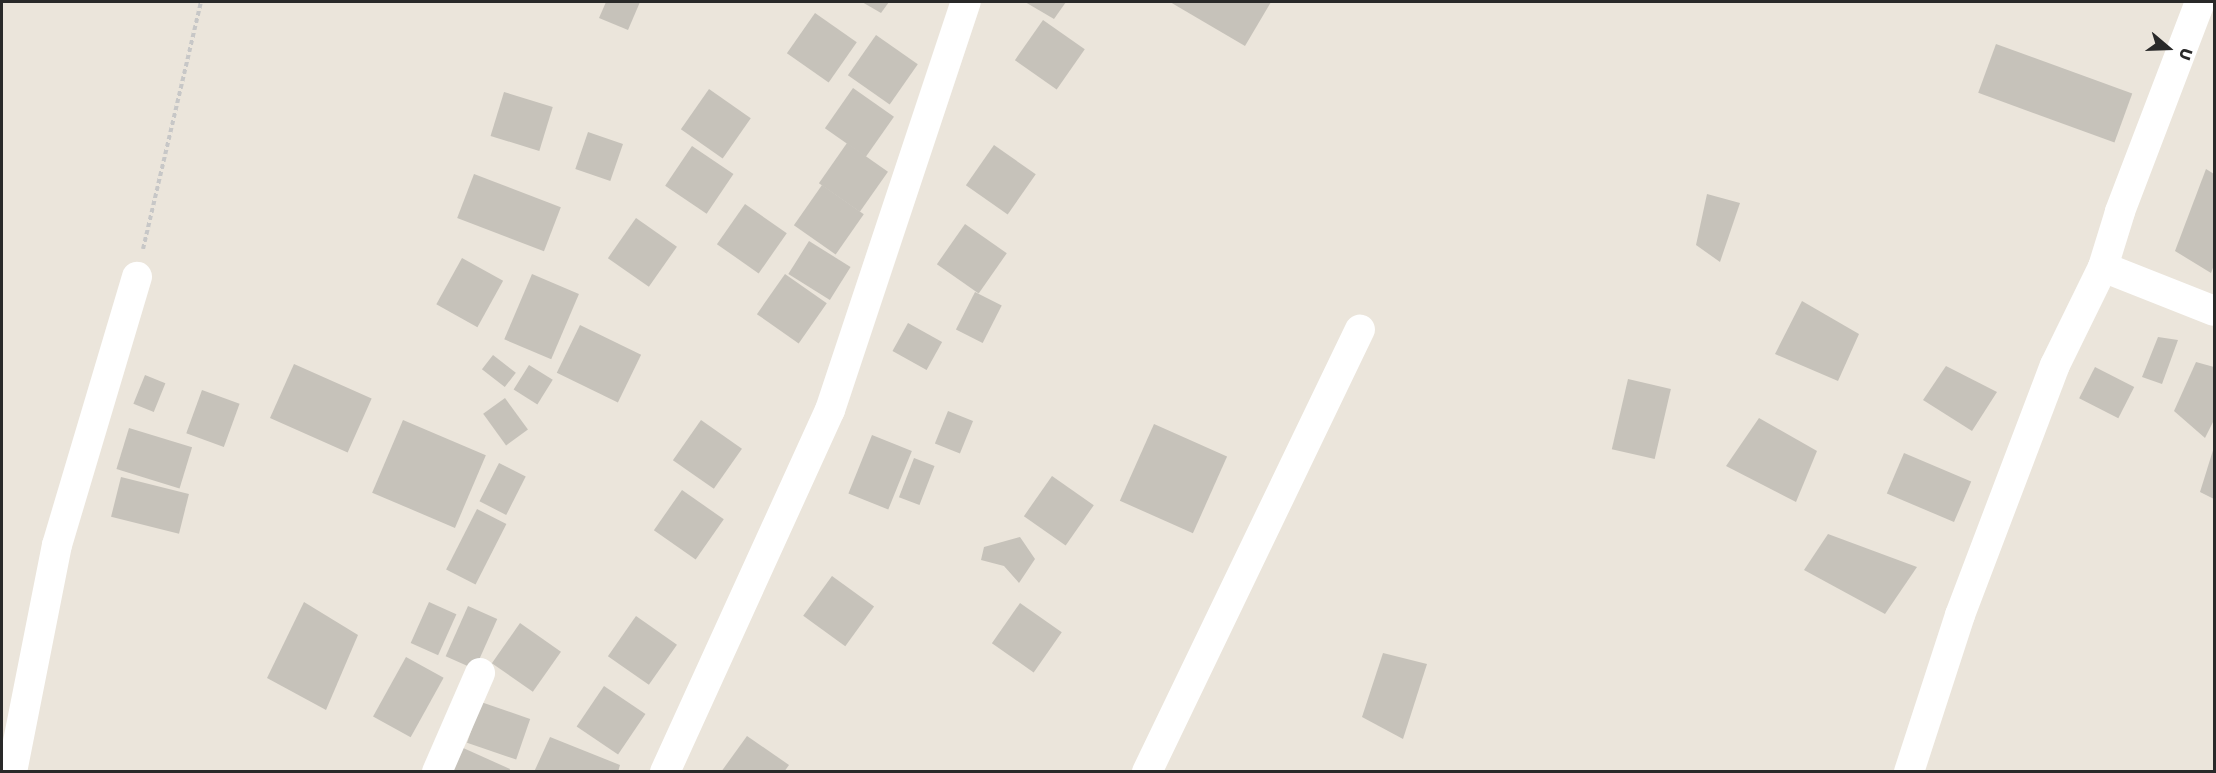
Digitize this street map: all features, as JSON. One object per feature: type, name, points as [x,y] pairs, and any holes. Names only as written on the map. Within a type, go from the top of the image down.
[{"type":"street","points":[[665,771],[830,410],[966,2]]},
{"type":"street","points":[[1909,771],[1960,615],[2047,386],[2078,311],[2103,267],[2120,212],[2200,2]]},
{"type":"street","points":[[2103,267],[2214,311]]},
{"type":"street","points":[[12,771],[57,545],[137,277]]},
{"type":"street","points":[[1147,771],[1360,330]]},
{"type":"street","points":[[436,771],[480,673]]},
{"type":"path","points":[[137,277],[201,2]]},
{"type":"building","points":[[606,2],[640,2],[628,30],[599,18]]},
{"type":"building","points":[[862,2],[889,2],[881,13]]},
{"type":"building","points":[[1025,2],[1066,2],[1054,19]]},
{"type":"building","points":[[1170,2],[1271,2],[1245,46]]},
{"type":"building","points":[[815,13],[857,42],[829,82],[787,53]]},
{"type":"building","points":[[1043,20],[1085,49],[1057,89],[1015,60]]},
{"type":"building","points":[[876,35],[918,64],[890,104],[848,75]]},
{"type":"building","points":[[1996,44],[2132,94],[2114,142],[1978,93]]},
{"type":"building","points":[[853,88],[894,117],[866,157],[825,128]]},
{"type":"building","points":[[709,89],[751,118],[723,158],[681,129]]},
{"type":"building","points":[[504,92],[553,107],[539,151],[491,136]]},
{"type":"building","points":[[588,132],[623,144],[610,181],[575,169]]},
{"type":"building","points":[[847,143],[888,172],[860,212],[819,183]]},
{"type":"building","points":[[994,145],[1036,174],[1008,214],[966,185]]},
{"type":"building","points":[[692,146],[733,174],[707,214],[665,186]]},
{"type":"building","points":[[2206,169],[2214,174],[2214,265],[2211,273],[2175,251]]},
{"type":"building","points":[[474,174],[561,207],[544,251],[457,218]]},
{"type":"building","points":[[822,185],[864,214],[836,254],[794,225]]},
{"type":"building","points":[[1707,194],[1740,203],[1720,262],[1696,245]]},
{"type":"building","points":[[745,204],[787,233],[759,273],[717,244]]},
{"type":"building","points":[[636,218],[677,247],[649,287],[608,258]]},
{"type":"building","points":[[965,224],[1007,253],[979,293],[937,264]]},
{"type":"building","points":[[809,241],[851,267],[830,300],[788,274]]},
{"type":"building","points":[[462,258],[503,281],[477,327],[436,304]]},
{"type":"building","points":[[532,274],[579,294],[551,359],[504,339]]},
{"type":"building","points":[[785,274],[827,303],[799,343],[757,314]]},
{"type":"building","points":[[975,292],[1002,306],[983,343],[956,329]]},
{"type":"building","points":[[1802,301],[1859,334],[1838,381],[1775,354]]},
{"type":"building","points":[[908,323],[942,342],[927,370],[892,351]]},
{"type":"building","points":[[580,325],[641,355],[618,402],[557,373]]},
{"type":"building","points":[[2158,337],[2178,340],[2162,384],[2142,377]]},
{"type":"building","points":[[493,355],[516,373],[505,387],[482,369]]},
{"type":"building","points":[[2196,362],[2214,367],[2214,420],[2205,438],[2174,411]]},
{"type":"building","points":[[294,364],[372,399],[348,452],[270,418]]},
{"type":"building","points":[[529,365],[553,380],[537,404],[514,390]]},
{"type":"building","points":[[1946,366],[1997,392],[1972,431],[1923,400]]},
{"type":"building","points":[[2095,367],[2134,387],[2118,418],[2079,398]]},
{"type":"building","points":[[145,375],[165,383],[154,412],[133,404]]},
{"type":"building","points":[[1628,379],[1671,389],[1655,459],[1612,449]]},
{"type":"building","points":[[202,390],[240,404],[224,447],[186,433]]},
{"type":"building","points":[[505,398],[528,430],[506,445],[483,414]]},
{"type":"building","points":[[948,411],[973,421],[960,454],[935,443]]},
{"type":"building","points":[[1759,418],[1817,451],[1796,502],[1726,466]]},
{"type":"building","points":[[403,420],[486,455],[455,528],[372,493]]},
{"type":"building","points":[[701,420],[742,449],[714,489],[673,460]]},
{"type":"building","points":[[1154,424],[1227,457],[1193,533],[1120,501]]},
{"type":"building","points":[[129,428],[192,447],[180,488],[116,469]]},
{"type":"building","points":[[872,435],[912,451],[888,510],[848,493]]},
{"type":"building","points":[[2214,447],[2214,499],[2200,492]]},
{"type":"building","points":[[1904,453],[1971,482],[1954,522],[1887,494]]},
{"type":"building","points":[[914,458],[935,466],[919,505],[899,497]]},
{"type":"building","points":[[499,463],[526,477],[506,515],[479,501]]},
{"type":"building","points":[[1052,476],[1094,505],[1066,545],[1024,516]]},
{"type":"building","points":[[121,477],[189,494],[179,534],[111,517]]},
{"type":"building","points":[[682,490],[724,519],[696,559],[654,530]]},
{"type":"building","points":[[477,509],[506,524],[476,585],[446,570]]},
{"type":"building","points":[[1828,534],[1917,567],[1885,614],[1804,570]]},
{"type":"building","points":[[1020,537],[1035,559],[1019,583],[1004,566],[981,560],[984,547]]},
{"type":"building","points":[[832,576],[874,607],[845,646],[803,616]]},
{"type":"building","points":[[304,602],[358,635],[326,710],[267,678]]},
{"type":"building","points":[[429,602],[456,614],[438,655],[411,643]]},
{"type":"building","points":[[1020,603],[1062,632],[1034,672],[992,643]]},
{"type":"building","points":[[468,606],[497,619],[475,669],[446,656]]},
{"type":"building","points":[[636,616],[677,645],[649,685],[608,656]]},
{"type":"building","points":[[520,623],[561,652],[533,692],[492,663]]},
{"type":"building","points":[[1383,653],[1427,664],[1403,739],[1362,717]]},
{"type":"building","points":[[406,657],[444,678],[411,737],[373,716]]},
{"type":"building","points":[[604,686],[645,714],[618,755],[577,727]]},
{"type":"building","points":[[481,702],[530,719],[516,760],[467,743]]},
{"type":"building","points":[[747,736],[789,765],[784,772],[721,772]]},
{"type":"building","points":[[550,737],[620,765],[618,772],[534,772]]},
{"type":"building","points":[[461,747],[510,769],[509,772],[451,772]]}]
